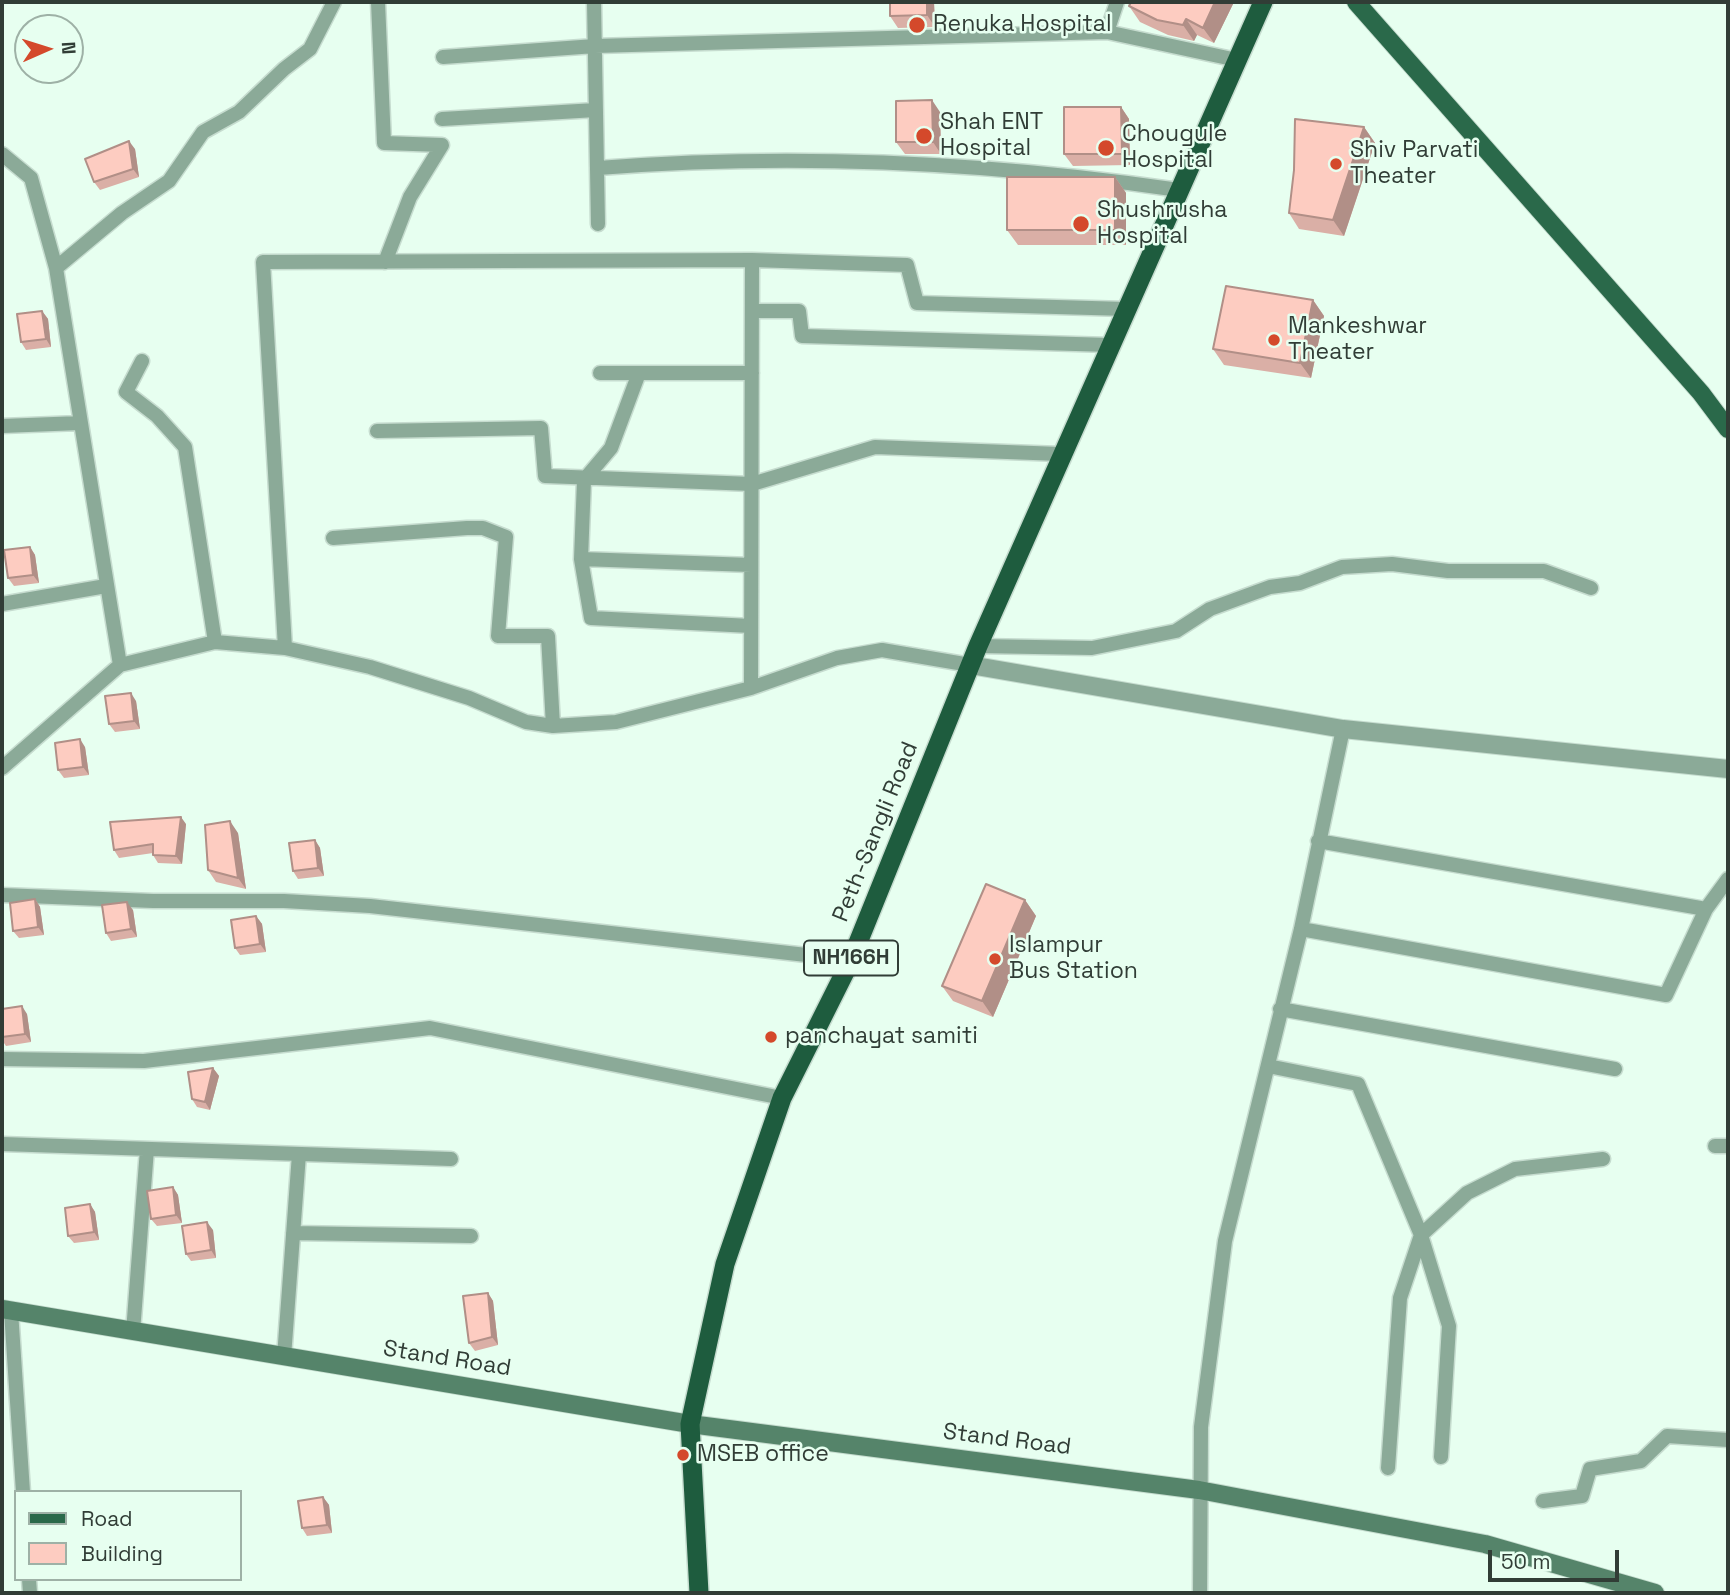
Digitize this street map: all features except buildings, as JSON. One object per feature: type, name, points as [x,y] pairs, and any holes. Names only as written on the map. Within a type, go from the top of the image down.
[{"type":"highway","name":"NH166H","points":[[1110,345],[1263,2]]},
{"type":"highway","name":"Peth-Sangli Road","points":[[699,1593],[690,1424],[725,1264],[782,1098],[850,960],[978,646],[1110,345]]},
{"type":"main road","points":[[1356,2],[1701,393],[1728,429]]},
{"type":"main road","name":"Stand Road","points":[[6,1310],[690,1424],[1199,1490],[1485,1544],[1655,1593]]},
{"type":"street","points":[[56,268],[122,213],[169,181],[203,132],[239,112],[284,69],[310,49],[334,2]]},
{"type":"street","points":[[379,2],[384,143],[442,145],[410,197],[385,262]]},
{"type":"street","points":[[594,2],[598,224]]},
{"type":"street","points":[[1107,32],[1117,2]]},
{"type":"street","points":[[443,57],[595,46],[1107,32],[1237,60]]},
{"type":"street","points":[[442,119],[596,110]]},
{"type":"street","points":[[2,154],[31,178],[56,268],[120,664]]},
{"type":"street","points":[[598,168],[674,162],[871,162],[1061,174],[1179,190]]},
{"type":"street","points":[[751,688],[752,260]]},
{"type":"street","points":[[285,648],[263,262],[752,260],[907,265],[917,303],[1126,309]]},
{"type":"street","points":[[752,311],[799,311],[802,336],[1110,345]]},
{"type":"street","points":[[142,361],[126,392],[157,416],[185,447],[215,642]]},
{"type":"street","points":[[600,373],[752,373]]},
{"type":"street","points":[[639,373],[611,448],[584,480],[581,559],[591,618],[751,626]]},
{"type":"street","points":[[2,426],[80,423]]},
{"type":"street","points":[[376,431],[541,428],[545,476],[584,480],[752,484],[875,447],[1060,454]]},
{"type":"street","points":[[333,538],[467,528],[483,528],[506,537],[498,636],[548,636],[553,726]]},
{"type":"street","points":[[581,559],[751,565]]},
{"type":"street","points":[[978,646],[1092,648],[1176,631],[1210,609],[1269,587],[1300,583],[1342,567],[1392,564],[1448,571],[1544,571],[1591,588]]},
{"type":"street","points":[[2,604],[106,586]]},
{"type":"street","points":[[2,768],[120,664],[215,642],[285,648],[370,667],[469,698],[526,722],[553,726],[616,722],[751,688],[837,658],[882,650],[1343,729],[1728,769]]},
{"type":"street","points":[[1200,1593],[1201,1427],[1225,1241],[1301,929],[1343,729]]},
{"type":"street","points":[[1318,841],[1706,909]]},
{"type":"street","points":[[1301,929],[1666,995],[1706,909],[1728,878]]},
{"type":"street","points":[[2,895],[153,901],[284,901],[370,906],[850,960]]},
{"type":"street","points":[[1280,1009],[1615,1069]]},
{"type":"street","points":[[2,1059],[144,1061],[430,1028],[782,1098]]},
{"type":"street","points":[[1268,1066],[1358,1084],[1421,1235],[1449,1326],[1441,1457]]},
{"type":"street","points":[[2,1144],[451,1159]]},
{"type":"street","points":[[133,1332],[147,1149]]},
{"type":"street","points":[[284,1357],[299,1154]]},
{"type":"street","points":[[1388,1468],[1400,1298],[1421,1235],[1467,1193],[1515,1169],[1603,1159]]},
{"type":"street","points":[[293,1233],[471,1236]]},
{"type":"street","points":[[6,1310],[23,1490]]},
{"type":"street","points":[[1543,1501],[1582,1496],[1590,1469],[1641,1461],[1667,1436],[1728,1440]]},
{"type":"place","name":"Renuka Hospital","points":[[917,25]]},
{"type":"place","name":"Shah ENT Hospital","points":[[924,136]]},
{"type":"place","name":"Chougule Hospital","points":[[1106,148]]},
{"type":"place","name":"Shiv Parvati Theater","points":[[1336,164]]},
{"type":"place","name":"Shushrusha Hospital","points":[[1081,224]]},
{"type":"place","name":"Mankeshwar Theater","points":[[1274,340]]},
{"type":"place","name":"Islampur Bus Station","points":[[995,959]]},
{"type":"place","name":"panchayat samiti","points":[[771,1037]]},
{"type":"place","name":"MSEB office","points":[[683,1455]]}]
